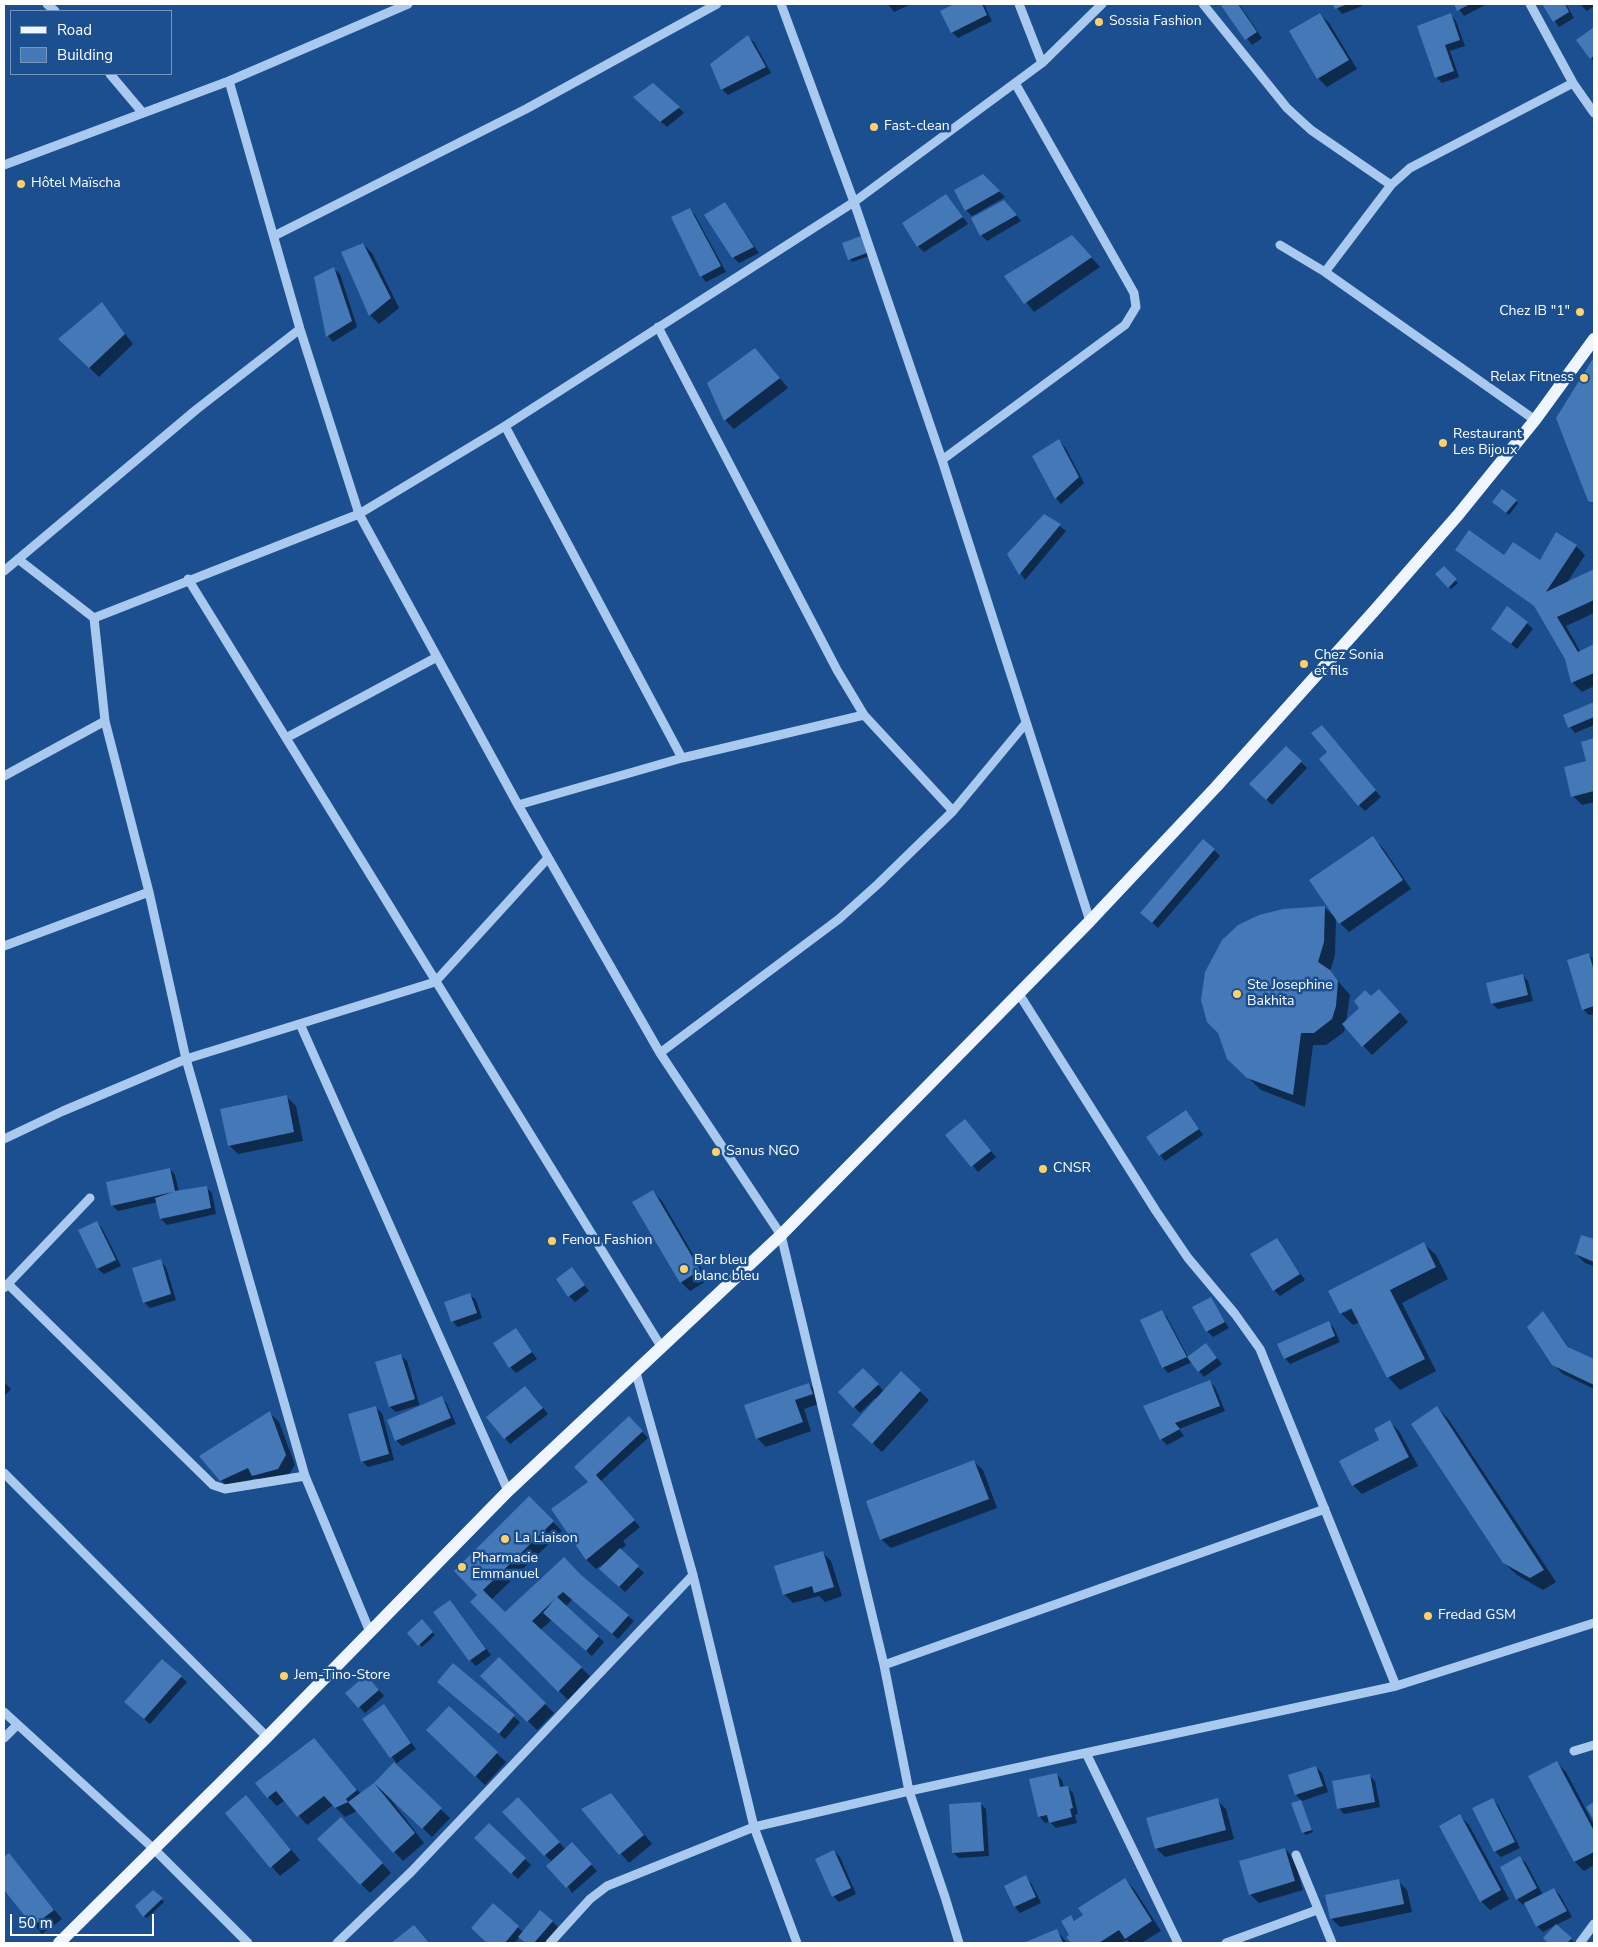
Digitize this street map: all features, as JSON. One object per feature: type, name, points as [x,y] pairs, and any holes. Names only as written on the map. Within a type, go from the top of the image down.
[{"type":"main road","points":[[59,1943],[155,1850],[508,1492],[782,1235],[1090,921],[1216,787],[1458,515],[1535,420],[1594,339]]},
{"type":"street","points":[[4,166],[142,112],[229,81],[408,4]]},
{"type":"street","points":[[274,236],[526,109],[717,4]]},
{"type":"street","points":[[781,4],[854,202],[942,460],[1090,921]]},
{"type":"street","points":[[1018,4],[1042,63]]},
{"type":"street","points":[[94,618],[188,579],[359,514],[505,426],[854,202],[1042,63],[1102,4]]},
{"type":"street","points":[[1203,4],[1287,108],[1311,130],[1392,185]]},
{"type":"street","points":[[1530,4],[1574,83],[1594,113]]},
{"type":"street","points":[[111,75],[142,112]]},
{"type":"street","points":[[229,81],[300,329],[359,514],[518,805],[660,1053],[782,1235],[884,1665],[908,1791],[959,1943]]},
{"type":"street","points":[[942,460],[1125,325],[1136,307],[1134,293],[1015,83]]},
{"type":"street","points":[[1325,272],[1392,185],[1410,168],[1574,83]]},
{"type":"street","points":[[1280,245],[1325,272],[1535,420]]},
{"type":"street","points":[[658,327],[837,670],[864,715],[953,811]]},
{"type":"street","points":[[4,571],[197,409],[300,329]]},
{"type":"street","points":[[505,426],[682,758]]},
{"type":"street","points":[[18,559],[94,618],[105,721],[149,892],[186,1059],[305,1476],[370,1632]]},
{"type":"street","points":[[188,579],[662,1348]]},
{"type":"street","points":[[286,738],[437,657]]},
{"type":"street","points":[[518,805],[682,758],[864,715]]},
{"type":"street","points":[[4,776],[105,721]]},
{"type":"street","points":[[660,1053],[839,919],[878,884],[953,811],[1026,723]]},
{"type":"street","points":[[4,1139],[63,1111],[186,1059],[435,982],[548,858]]},
{"type":"street","points":[[4,946],[149,892]]},
{"type":"street","points":[[1019,994],[1156,1211],[1188,1258],[1235,1314],[1260,1349],[1396,1686]]},
{"type":"street","points":[[300,1024],[508,1492]]},
{"type":"street","points":[[90,1198],[6,1286],[214,1485],[225,1489],[305,1476]]},
{"type":"street","points":[[636,1373],[693,1575],[754,1827],[794,1942]]},
{"type":"street","points":[[4,1473],[267,1737]]},
{"type":"street","points":[[884,1665],[1325,1509]]},
{"type":"street","points":[[337,1943],[411,1872],[693,1575]]},
{"type":"street","points":[[550,1943],[590,1899],[607,1886],[754,1827],[908,1791],[1396,1686],[1594,1623]]},
{"type":"street","points":[[4,1712],[155,1850],[248,1943]]},
{"type":"street","points":[[4,1738],[17,1725]]},
{"type":"street","points":[[1574,1752],[1594,1745]]},
{"type":"street","points":[[1086,1753],[1178,1943]]},
{"type":"street","points":[[1296,1855],[1332,1943]]},
{"type":"street","points":[[1226,1943],[1317,1910]]},
{"type":"street","points":[[1580,1943],[1594,1924]]},
{"type":"building","points":[[954,4],[982,4],[987,15],[951,33],[940,11]]},
{"type":"building","points":[[1220,4],[1238,4],[1257,32],[1245,40]]},
{"type":"building","points":[[1333,4],[1348,4],[1335,9]]},
{"type":"building","points":[[1454,4],[1470,4],[1457,11]]},
{"type":"building","points":[[1542,4],[1565,4],[1569,12],[1553,22]]},
{"type":"building","points":[[1320,13],[1349,60],[1317,79],[1289,31]]},
{"type":"building","points":[[1451,13],[1460,40],[1445,45],[1454,71],[1435,78],[1417,26]]},
{"type":"building","points":[[1594,27],[1594,56],[1590,59],[1576,40]]},
{"type":"building","points":[[748,35],[766,67],[721,90],[710,64]]},
{"type":"building","points":[[653,83],[680,107],[660,122],[633,97]]},
{"type":"building","points":[[983,174],[1000,191],[965,211],[954,190]]},
{"type":"building","points":[[946,194],[963,217],[917,247],[902,223]]},
{"type":"building","points":[[1004,200],[1017,215],[980,236],[971,218]]},
{"type":"building","points":[[725,202],[754,247],[732,258],[704,215]]},
{"type":"building","points":[[690,208],[721,266],[700,277],[671,217]]},
{"type":"building","points":[[1072,235],[1092,257],[1024,304],[1004,276]]},
{"type":"building","points":[[861,236],[867,253],[848,260],[842,243]]},
{"type":"building","points":[[363,243],[391,298],[369,316],[341,252]]},
{"type":"building","points":[[334,267],[352,321],[326,337],[314,277]]},
{"type":"building","points":[[102,302],[125,334],[89,368],[58,339]]},
{"type":"building","points":[[755,348],[780,378],[724,421],[707,383]]},
{"type":"building","points":[[1594,357],[1594,503],[1588,501],[1556,418]]},
{"type":"building","points":[[1059,439],[1079,477],[1055,499],[1032,456]]},
{"type":"building","points":[[1502,489],[1517,500],[1506,513],[1492,502]]},
{"type":"building","points":[[1044,514],[1061,524],[1019,575],[1007,554]]},
{"type":"building","points":[[1469,530],[1504,555],[1513,542],[1540,560],[1556,532],[1577,545],[1546,592],[1594,569],[1594,600],[1557,617],[1578,652],[1594,644],[1594,673],[1571,683],[1565,659],[1534,606],[1455,550]]},
{"type":"building","points":[[1444,566],[1457,579],[1448,588],[1435,574]]},
{"type":"building","points":[[1507,606],[1528,622],[1511,644],[1491,629]]},
{"type":"building","points":[[1594,702],[1594,717],[1568,728],[1563,715]]},
{"type":"building","points":[[1322,725],[1376,790],[1358,806],[1319,759],[1327,752],[1311,733]]},
{"type":"building","points":[[1594,738],[1594,791],[1571,797],[1564,767],[1586,761],[1581,742]]},
{"type":"building","points":[[1286,746],[1302,761],[1266,800],[1249,784]]},
{"type":"building","points":[[1373,836],[1403,880],[1339,924],[1309,880]]},
{"type":"building","points":[[1203,839],[1215,849],[1152,923],[1140,913]]},
{"type":"building","points":[[1325,906],[1324,942],[1318,962],[1330,970],[1338,981],[1336,1006],[1332,1019],[1314,1033],[1301,1033],[1293,1095],[1247,1078],[1227,1059],[1218,1033],[1207,1022],[1201,1000],[1205,972],[1222,940],[1238,925],[1259,915],[1283,909]]},
{"type":"building","points":[[1589,953],[1594,971],[1594,1006],[1582,1010],[1567,960]]},
{"type":"building","points":[[1523,974],[1528,995],[1491,1004],[1486,983]]},
{"type":"building","points":[[1379,989],[1400,1012],[1362,1047],[1342,1024],[1359,1008],[1354,1001],[1365,990],[1371,996]]},
{"type":"building","points":[[287,1095],[294,1132],[228,1146],[220,1109]]},
{"type":"building","points":[[1186,1110],[1199,1129],[1159,1156],[1146,1137]]},
{"type":"building","points":[[965,1119],[991,1151],[971,1167],[945,1135]]},
{"type":"building","points":[[170,1168],[175,1191],[207,1186],[211,1208],[160,1219],[155,1198],[173,1192],[111,1206],[106,1182]]},
{"type":"building","points":[[653,1190],[700,1270],[680,1283],[632,1202]]},
{"type":"building","points":[[97,1221],[116,1260],[97,1269],[78,1230]]},
{"type":"building","points":[[1581,1235],[1594,1239],[1594,1262],[1575,1254]]},
{"type":"building","points":[[1277,1238],[1300,1274],[1273,1291],[1250,1254]]},
{"type":"building","points":[[1424,1242],[1436,1267],[1390,1290],[1425,1359],[1387,1378],[1351,1308],[1340,1314],[1328,1291]]},
{"type":"building","points":[[161,1259],[171,1294],[143,1303],[132,1268]]},
{"type":"building","points":[[572,1267],[585,1285],[568,1297],[556,1279]]},
{"type":"building","points":[[470,1293],[477,1313],[451,1322],[444,1302]]},
{"type":"building","points":[[1211,1297],[1225,1322],[1206,1332],[1192,1307]]},
{"type":"building","points":[[1162,1310],[1187,1357],[1162,1368],[1140,1320]]},
{"type":"building","points":[[1543,1311],[1568,1347],[1594,1359],[1594,1385],[1552,1365],[1527,1327]]},
{"type":"building","points":[[1329,1321],[1335,1336],[1284,1359],[1277,1344]]},
{"type":"building","points":[[516,1328],[532,1352],[509,1368],[493,1343]]},
{"type":"building","points":[[1206,1343],[1217,1358],[1198,1372],[1187,1357]]},
{"type":"building","points":[[401,1354],[415,1399],[389,1407],[375,1362]]},
{"type":"building","points":[[863,1368],[879,1384],[853,1408],[838,1392]]},
{"type":"building","points":[[901,1371],[921,1390],[872,1444],[852,1425]]},
{"type":"building","points":[[1210,1380],[1220,1406],[1175,1423],[1180,1429],[1160,1440],[1143,1406]]},
{"type":"building","points":[[809,1383],[813,1394],[795,1400],[803,1422],[756,1439],[744,1405]]},
{"type":"building","points":[[525,1386],[543,1408],[504,1439],[486,1417]]},
{"type":"building","points":[[442,1396],[451,1418],[395,1441],[387,1420]]},
{"type":"building","points":[[376,1406],[389,1454],[361,1462],[348,1414]]},
{"type":"building","points":[[1437,1406],[1544,1570],[1530,1578],[1503,1563],[1411,1424]]},
{"type":"building","points":[[270,1411],[286,1455],[278,1469],[252,1476],[248,1468],[220,1481],[199,1456]]},
{"type":"building","points":[[629,1416],[643,1431],[596,1475],[635,1520],[586,1560],[551,1509],[588,1482],[574,1467]]},
{"type":"building","points":[[1390,1420],[1409,1457],[1352,1486],[1339,1461],[1379,1440],[1374,1429]]},
{"type":"building","points":[[974,1460],[989,1499],[880,1540],[866,1501]]},
{"type":"building","points":[[529,1496],[554,1521],[483,1590],[505,1612],[564,1557],[581,1575],[629,1615],[612,1634],[563,1592],[557,1597],[599,1636],[586,1651],[543,1613],[555,1599],[532,1621],[582,1667],[558,1692],[470,1602],[477,1595],[454,1571]]},
{"type":"building","points":[[620,1548],[639,1566],[619,1587],[599,1569]]},
{"type":"building","points":[[823,1551],[834,1587],[814,1593],[812,1586],[783,1595],[774,1566]]},
{"type":"building","points":[[450,1600],[486,1649],[469,1661],[433,1612]]},
{"type":"building","points":[[422,1619],[433,1632],[418,1646],[407,1633]]},
{"type":"building","points":[[499,1657],[546,1703],[527,1722],[480,1676]]},
{"type":"building","points":[[162,1659],[182,1676],[144,1719],[124,1702]]},
{"type":"building","points":[[453,1663],[515,1715],[499,1734],[437,1682]]},
{"type":"building","points":[[366,1675],[379,1690],[358,1708],[345,1693]]},
{"type":"building","points":[[384,1704],[411,1743],[390,1758],[362,1719]]},
{"type":"building","points":[[449,1706],[498,1752],[475,1777],[426,1730]]},
{"type":"building","points":[[314,1738],[357,1790],[346,1799],[348,1802],[335,1808],[324,1796],[297,1817],[276,1791],[267,1798],[255,1783]]},
{"type":"building","points":[[1557,1761],[1594,1831],[1594,1852],[1574,1862],[1528,1776]]},
{"type":"building","points":[[394,1762],[442,1808],[422,1829],[374,1783]]},
{"type":"building","points":[[1316,1766],[1323,1786],[1295,1795],[1288,1775]]},
{"type":"building","points":[[1057,1773],[1060,1787],[1068,1786],[1073,1808],[1070,1809],[1072,1817],[1049,1823],[1047,1815],[1038,1817],[1029,1779]]},
{"type":"building","points":[[1370,1774],[1375,1802],[1337,1809],[1332,1781]]},
{"type":"building","points":[[374,1783],[415,1833],[393,1853],[348,1802]]},
{"type":"building","points":[[611,1793],[644,1835],[619,1855],[581,1809]]},
{"type":"building","points":[[246,1795],[291,1850],[270,1868],[225,1813]]},
{"type":"building","points":[[518,1797],[560,1842],[544,1856],[502,1812]]},
{"type":"building","points":[[1218,1798],[1226,1830],[1155,1849],[1146,1818]]},
{"type":"building","points":[[1493,1798],[1515,1842],[1494,1852],[1472,1808]]},
{"type":"building","points":[[1301,1800],[1312,1830],[1302,1833],[1291,1803]]},
{"type":"building","points":[[981,1802],[984,1851],[952,1853],[949,1804]]},
{"type":"building","points":[[1594,1802],[1594,1821],[1586,1807]]},
{"type":"building","points":[[1460,1814],[1501,1890],[1480,1902],[1439,1826]]},
{"type":"building","points":[[341,1817],[383,1863],[360,1885],[317,1839]]},
{"type":"building","points":[[489,1823],[526,1858],[511,1874],[474,1838]]},
{"type":"building","points":[[572,1842],[592,1864],[566,1888],[546,1866]]},
{"type":"building","points":[[1285,1848],[1295,1881],[1249,1895],[1239,1861]]},
{"type":"building","points":[[834,1850],[851,1888],[832,1897],[815,1859]]},
{"type":"building","points":[[9,1853],[54,1910],[33,1926],[4,1890],[4,1857]]},
{"type":"building","points":[[1520,1856],[1537,1888],[1516,1900],[1500,1867]]},
{"type":"building","points":[[1026,1875],[1036,1897],[1014,1907],[1004,1886]]},
{"type":"building","points":[[1125,1878],[1152,1921],[1125,1939],[1119,1930],[1099,1943],[1071,1943],[1066,1937],[1069,1935],[1061,1921],[1071,1915],[1074,1921],[1083,1915],[1078,1908]]},
{"type":"building","points":[[1399,1879],[1404,1904],[1330,1919],[1325,1895]]},
{"type":"building","points":[[1554,1888],[1567,1911],[1536,1927],[1524,1903]]},
{"type":"building","points":[[153,1890],[163,1898],[143,1917],[135,1906]]},
{"type":"building","points":[[493,1903],[519,1926],[505,1943],[487,1943],[471,1928]]},
{"type":"building","points":[[540,1910],[553,1921],[534,1943],[526,1943],[518,1937]]},
{"type":"building","points":[[1556,1924],[1572,1938],[1567,1943],[1548,1943],[1543,1938]]},
{"type":"building","points":[[414,1925],[429,1943],[391,1943]]},
{"type":"building","points":[[1057,1929],[1063,1943],[1023,1943]]},
{"type":"place","name":"Sossia Fashion","points":[[1099,22]]},
{"type":"place","name":"Fast-clean","points":[[874,127]]},
{"type":"place","name":"Hôtel Maïscha","points":[[21,184]]},
{"type":"place","name":"Chez IB \"1\"","points":[[1580,312]]},
{"type":"place","name":"Relax Fitness","points":[[1584,378]]},
{"type":"place","name":"Restaurant Les Bijoux","points":[[1443,443]]},
{"type":"place","name":"Chez Sonia et fils","points":[[1304,664]]},
{"type":"place","name":"Ste Josephine Bakhita","points":[[1237,994]]},
{"type":"place","name":"Sanus NGO","points":[[716,1152]]},
{"type":"place","name":"CNSR","points":[[1043,1169]]},
{"type":"place","name":"Fenou Fashion","points":[[552,1241]]},
{"type":"place","name":"Bar bleu blanc bleu","points":[[684,1269]]},
{"type":"place","name":"La Liaison","points":[[505,1539]]},
{"type":"place","name":"Pharmacie Emmanuel","points":[[462,1567]]},
{"type":"place","name":"Fredad GSM","points":[[1428,1616]]},
{"type":"place","name":"Jem-Tino-Store","points":[[284,1676]]}]
